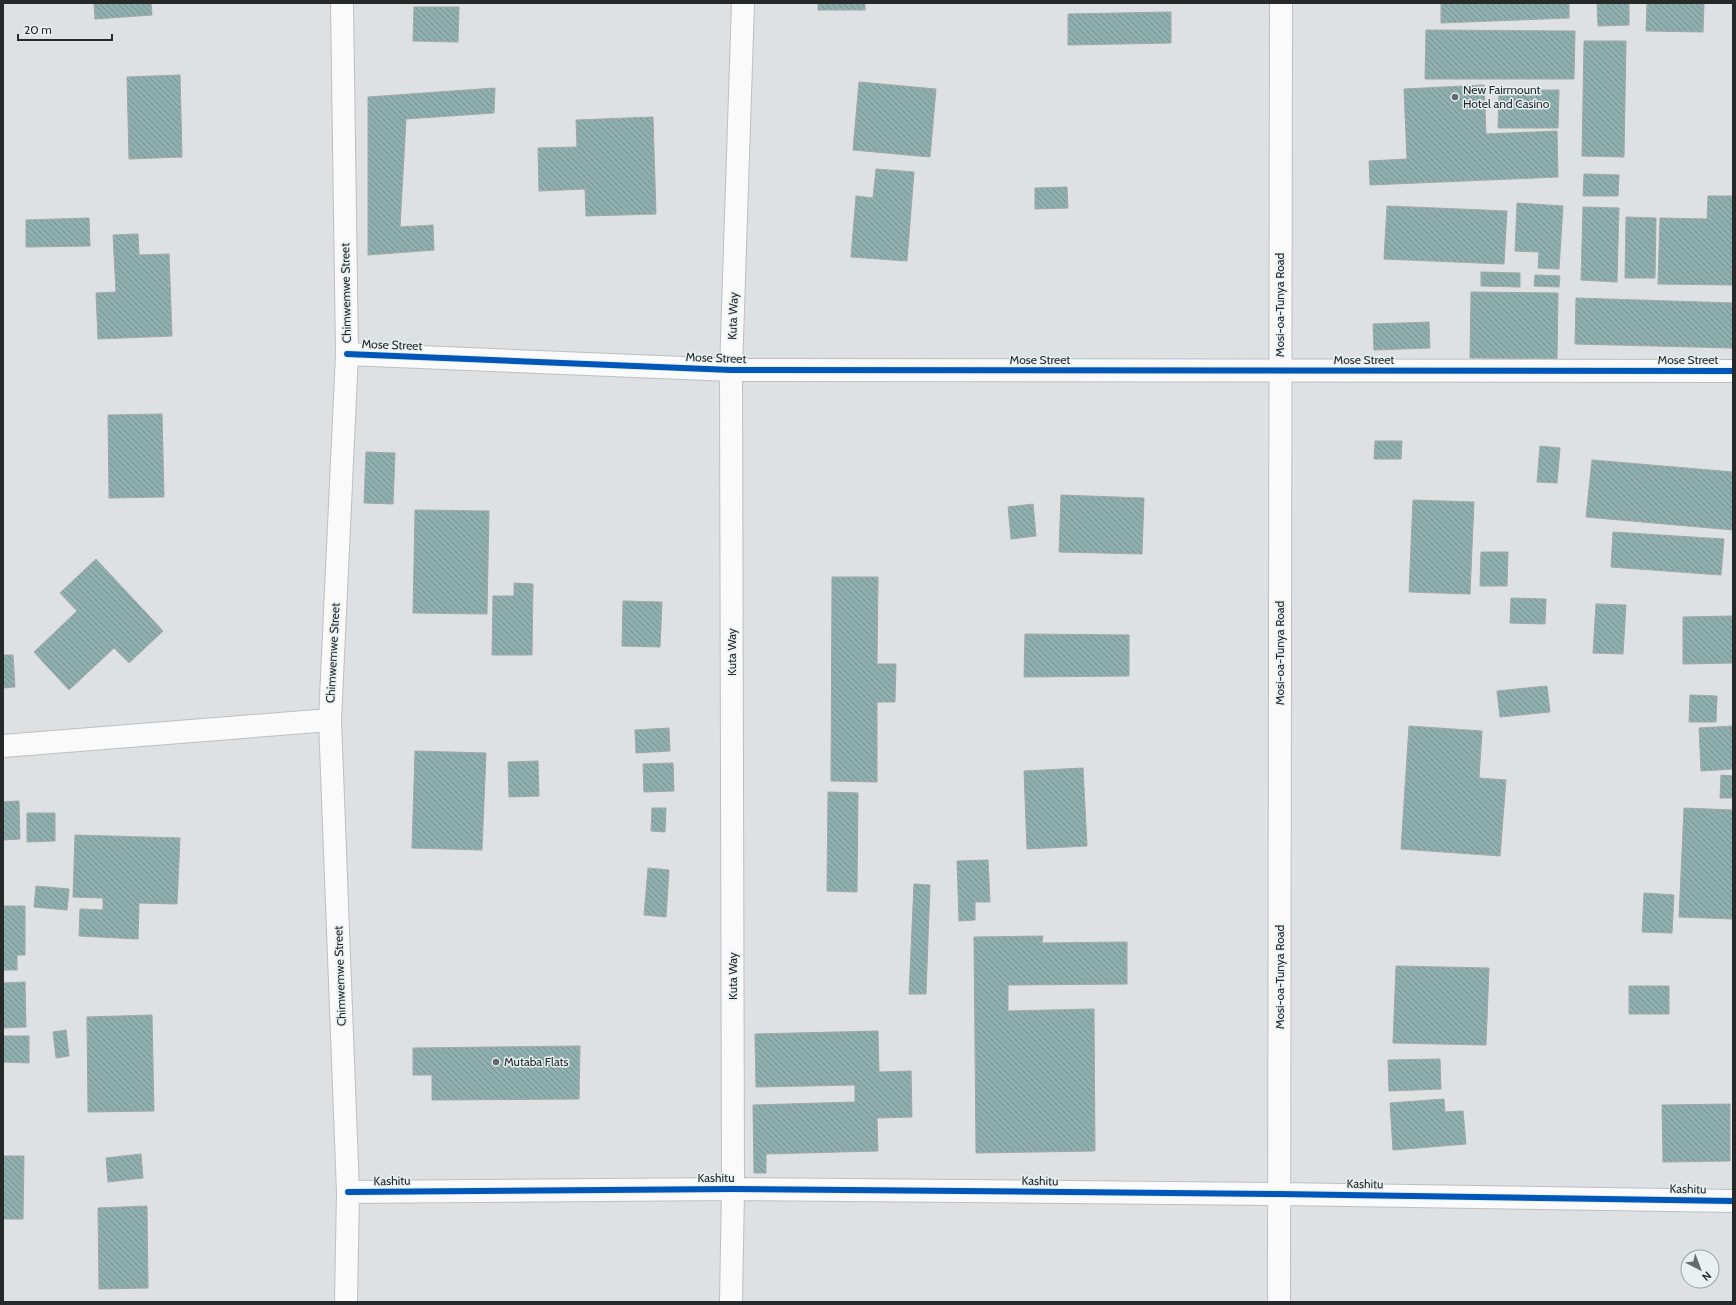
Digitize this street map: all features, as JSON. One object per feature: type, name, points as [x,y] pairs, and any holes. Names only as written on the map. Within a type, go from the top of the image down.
[{"type":"main road","name":"Chimwemwe Street","points":[[342,3],[347,354],[330,720],[348,1192],[346,1302]]},
{"type":"main road","name":"Kuta Way","points":[[731,1302],[733,1188],[732,370],[743,3]]},
{"type":"main road","name":"Mosi-oa-Tunya Road","points":[[1279,1302],[1281,3]]},
{"type":"main road","name":"Mose Street","points":[[347,354],[732,370],[1733,371]]},
{"type":"main road","points":[[3,746],[330,720]]},
{"type":"main road","name":"Kashitu","points":[[348,1192],[733,1188],[1733,1201]]},
{"type":"building","points":[[94,3],[151,3],[152,15],[95,19]]},
{"type":"building","points":[[818,3],[865,3],[865,10],[818,10]]},
{"type":"building","points":[[1441,3],[1569,3],[1569,18],[1441,23]]},
{"type":"building","points":[[1597,3],[1629,3],[1629,25],[1598,26]]},
{"type":"building","points":[[1647,3],[1704,3],[1703,32],[1646,31]]},
{"type":"building","points":[[414,7],[459,7],[458,42],[413,41]]},
{"type":"building","points":[[1171,12],[1171,43],[1068,45],[1068,14]]},
{"type":"building","points":[[1426,30],[1575,31],[1574,79],[1425,79]]},
{"type":"building","points":[[1584,41],[1626,41],[1624,157],[1582,156]]},
{"type":"building","points":[[180,75],[182,157],[129,159],[127,77]]},
{"type":"building","points":[[859,82],[936,89],[930,157],[853,150]]},
{"type":"building","points":[[1484,85],[1486,134],[1557,131],[1558,177],[1370,185],[1369,161],[1407,159],[1404,89]]},
{"type":"building","points":[[495,88],[494,113],[406,119],[400,227],[433,225],[434,250],[368,255],[368,97]]},
{"type":"building","points":[[1499,90],[1559,90],[1558,128],[1498,128]]},
{"type":"building","points":[[653,117],[656,214],[586,216],[585,189],[539,191],[538,148],[577,147],[576,120]]},
{"type":"building","points":[[876,169],[914,172],[907,261],[851,257],[856,196],[873,198]]},
{"type":"building","points":[[1584,174],[1619,175],[1618,196],[1583,196]]},
{"type":"building","points":[[1067,187],[1068,208],[1035,209],[1035,188]]},
{"type":"building","points":[[1708,196],[1733,196],[1733,285],[1658,284],[1660,218],[1707,219]]},
{"type":"building","points":[[1517,203],[1563,206],[1559,269],[1538,268],[1539,252],[1515,251]]},
{"type":"building","points":[[1387,206],[1507,211],[1504,264],[1384,259]]},
{"type":"building","points":[[1583,207],[1619,208],[1617,282],[1581,280]]},
{"type":"building","points":[[1626,217],[1656,218],[1655,278],[1625,278]]},
{"type":"building","points":[[89,218],[90,246],[26,247],[26,220]]},
{"type":"building","points":[[138,234],[139,255],[169,254],[172,336],[98,339],[96,293],[116,292],[113,235]]},
{"type":"building","points":[[1481,272],[1520,273],[1520,287],[1481,286]]},
{"type":"building","points":[[1535,275],[1560,276],[1559,287],[1534,286]]},
{"type":"building","points":[[1471,292],[1558,293],[1557,359],[1470,358]]},
{"type":"building","points":[[1576,298],[1733,303],[1733,348],[1575,344]]},
{"type":"building","points":[[1429,322],[1430,348],[1374,350],[1373,324]]},
{"type":"building","points":[[162,414],[164,497],[109,498],[108,415]]},
{"type":"building","points":[[1375,441],[1402,441],[1401,459],[1374,459]]},
{"type":"building","points":[[1540,446],[1560,448],[1557,483],[1537,482]]},
{"type":"building","points":[[366,452],[395,453],[393,504],[364,503]]},
{"type":"building","points":[[1592,460],[1733,472],[1733,530],[1586,517]]},
{"type":"building","points":[[1061,495],[1144,498],[1142,554],[1059,552]]},
{"type":"building","points":[[1413,500],[1474,502],[1470,594],[1409,592]]},
{"type":"building","points":[[1033,504],[1036,536],[1011,539],[1008,507]]},
{"type":"building","points":[[415,510],[489,511],[487,614],[413,613]]},
{"type":"building","points":[[1613,532],[1724,539],[1721,575],[1611,567]]},
{"type":"building","points":[[1481,552],[1508,552],[1507,586],[1480,586]]},
{"type":"building","points":[[96,559],[163,631],[129,663],[114,648],[69,690],[34,652],[77,611],[60,593]]},
{"type":"building","points":[[832,577],[878,577],[877,664],[896,664],[895,702],[877,702],[877,782],[831,781]]},
{"type":"building","points":[[514,583],[533,584],[532,655],[492,655],[493,596],[514,596]]},
{"type":"building","points":[[1511,598],[1546,599],[1545,624],[1510,623]]},
{"type":"building","points":[[623,601],[662,602],[660,647],[622,646]]},
{"type":"building","points":[[1596,604],[1626,605],[1623,654],[1593,653]]},
{"type":"building","points":[[1733,616],[1733,663],[1683,664],[1683,617]]},
{"type":"building","points":[[1025,634],[1129,635],[1129,676],[1024,677]]},
{"type":"building","points":[[3,655],[13,655],[15,687],[3,688]]},
{"type":"building","points":[[1547,686],[1550,712],[1500,717],[1497,691]]},
{"type":"building","points":[[1690,695],[1717,696],[1716,722],[1689,722]]},
{"type":"building","points":[[1409,726],[1482,731],[1479,778],[1506,780],[1500,856],[1401,849]]},
{"type":"building","points":[[1733,726],[1733,769],[1701,771],[1699,728]]},
{"type":"building","points":[[669,728],[670,751],[636,753],[635,730]]},
{"type":"building","points":[[415,751],[486,753],[482,850],[412,848]]},
{"type":"building","points":[[538,761],[539,796],[509,797],[508,762]]},
{"type":"building","points":[[673,763],[674,791],[644,792],[643,764]]},
{"type":"building","points":[[1083,768],[1087,846],[1027,849],[1024,771]]},
{"type":"building","points":[[1721,775],[1733,776],[1733,798],[1720,798]]},
{"type":"building","points":[[828,792],[858,793],[857,892],[827,891]]},
{"type":"building","points":[[19,801],[20,839],[3,840],[3,802]]},
{"type":"building","points":[[652,808],[666,808],[665,832],[651,831]]},
{"type":"building","points":[[1684,808],[1733,810],[1733,919],[1679,917]]},
{"type":"building","points":[[27,813],[55,813],[55,841],[27,842]]},
{"type":"building","points":[[75,835],[180,838],[177,904],[139,903],[138,939],[79,936],[80,909],[103,910],[103,898],[73,897]]},
{"type":"building","points":[[988,860],[990,902],[975,902],[975,920],[959,921],[957,861]]},
{"type":"building","points":[[648,868],[669,870],[666,917],[644,915]]},
{"type":"building","points":[[914,884],[930,885],[926,994],[909,994]]},
{"type":"building","points":[[36,886],[69,889],[67,910],[34,907]]},
{"type":"building","points":[[1644,893],[1674,895],[1672,933],[1642,932]]},
{"type":"building","points":[[3,906],[25,906],[25,955],[17,955],[17,970],[3,970]]},
{"type":"building","points":[[1043,936],[1042,943],[1127,942],[1127,984],[1008,985],[1008,1011],[1094,1009],[1095,1151],[976,1153],[974,937]]},
{"type":"building","points":[[1396,966],[1489,968],[1486,1045],[1393,1043]]},
{"type":"building","points":[[25,982],[26,1027],[3,1028],[3,983]]},
{"type":"building","points":[[1629,986],[1669,986],[1669,1014],[1629,1014]]},
{"type":"building","points":[[152,1015],[154,1111],[88,1112],[87,1017]]},
{"type":"building","points":[[66,1030],[69,1056],[56,1058],[53,1032]]},
{"type":"building","points":[[878,1031],[879,1072],[911,1071],[912,1117],[877,1118],[878,1151],[766,1154],[766,1173],[754,1173],[753,1105],[855,1102],[855,1085],[756,1087],[755,1034]]},
{"type":"building","points":[[3,1036],[29,1036],[29,1063],[3,1062]]},
{"type":"building","name":"Mutaba Flats","points":[[580,1046],[579,1099],[432,1100],[432,1075],[413,1075],[413,1048]]},
{"type":"building","points":[[1440,1059],[1441,1089],[1389,1091],[1388,1060]]},
{"type":"building","points":[[1444,1099],[1445,1112],[1463,1111],[1466,1144],[1393,1150],[1390,1103]]},
{"type":"building","points":[[1730,1104],[1730,1161],[1663,1162],[1662,1105]]},
{"type":"building","points":[[141,1154],[143,1178],[108,1182],[106,1158]]},
{"type":"building","points":[[3,1156],[24,1156],[23,1219],[3,1219]]},
{"type":"building","points":[[147,1206],[148,1288],[99,1289],[98,1208]]},
{"type":"cycle path","points":[[347,354],[731,370],[1733,371]]},
{"type":"cycle path","points":[[348,1192],[733,1189],[1280,1194],[1733,1201]]},
{"type":"place","name":"New Fairmount Hotel and Casino","points":[[1455,97]]},
{"type":"place","name":"Mutaba Flats","points":[[496,1062]]}]
